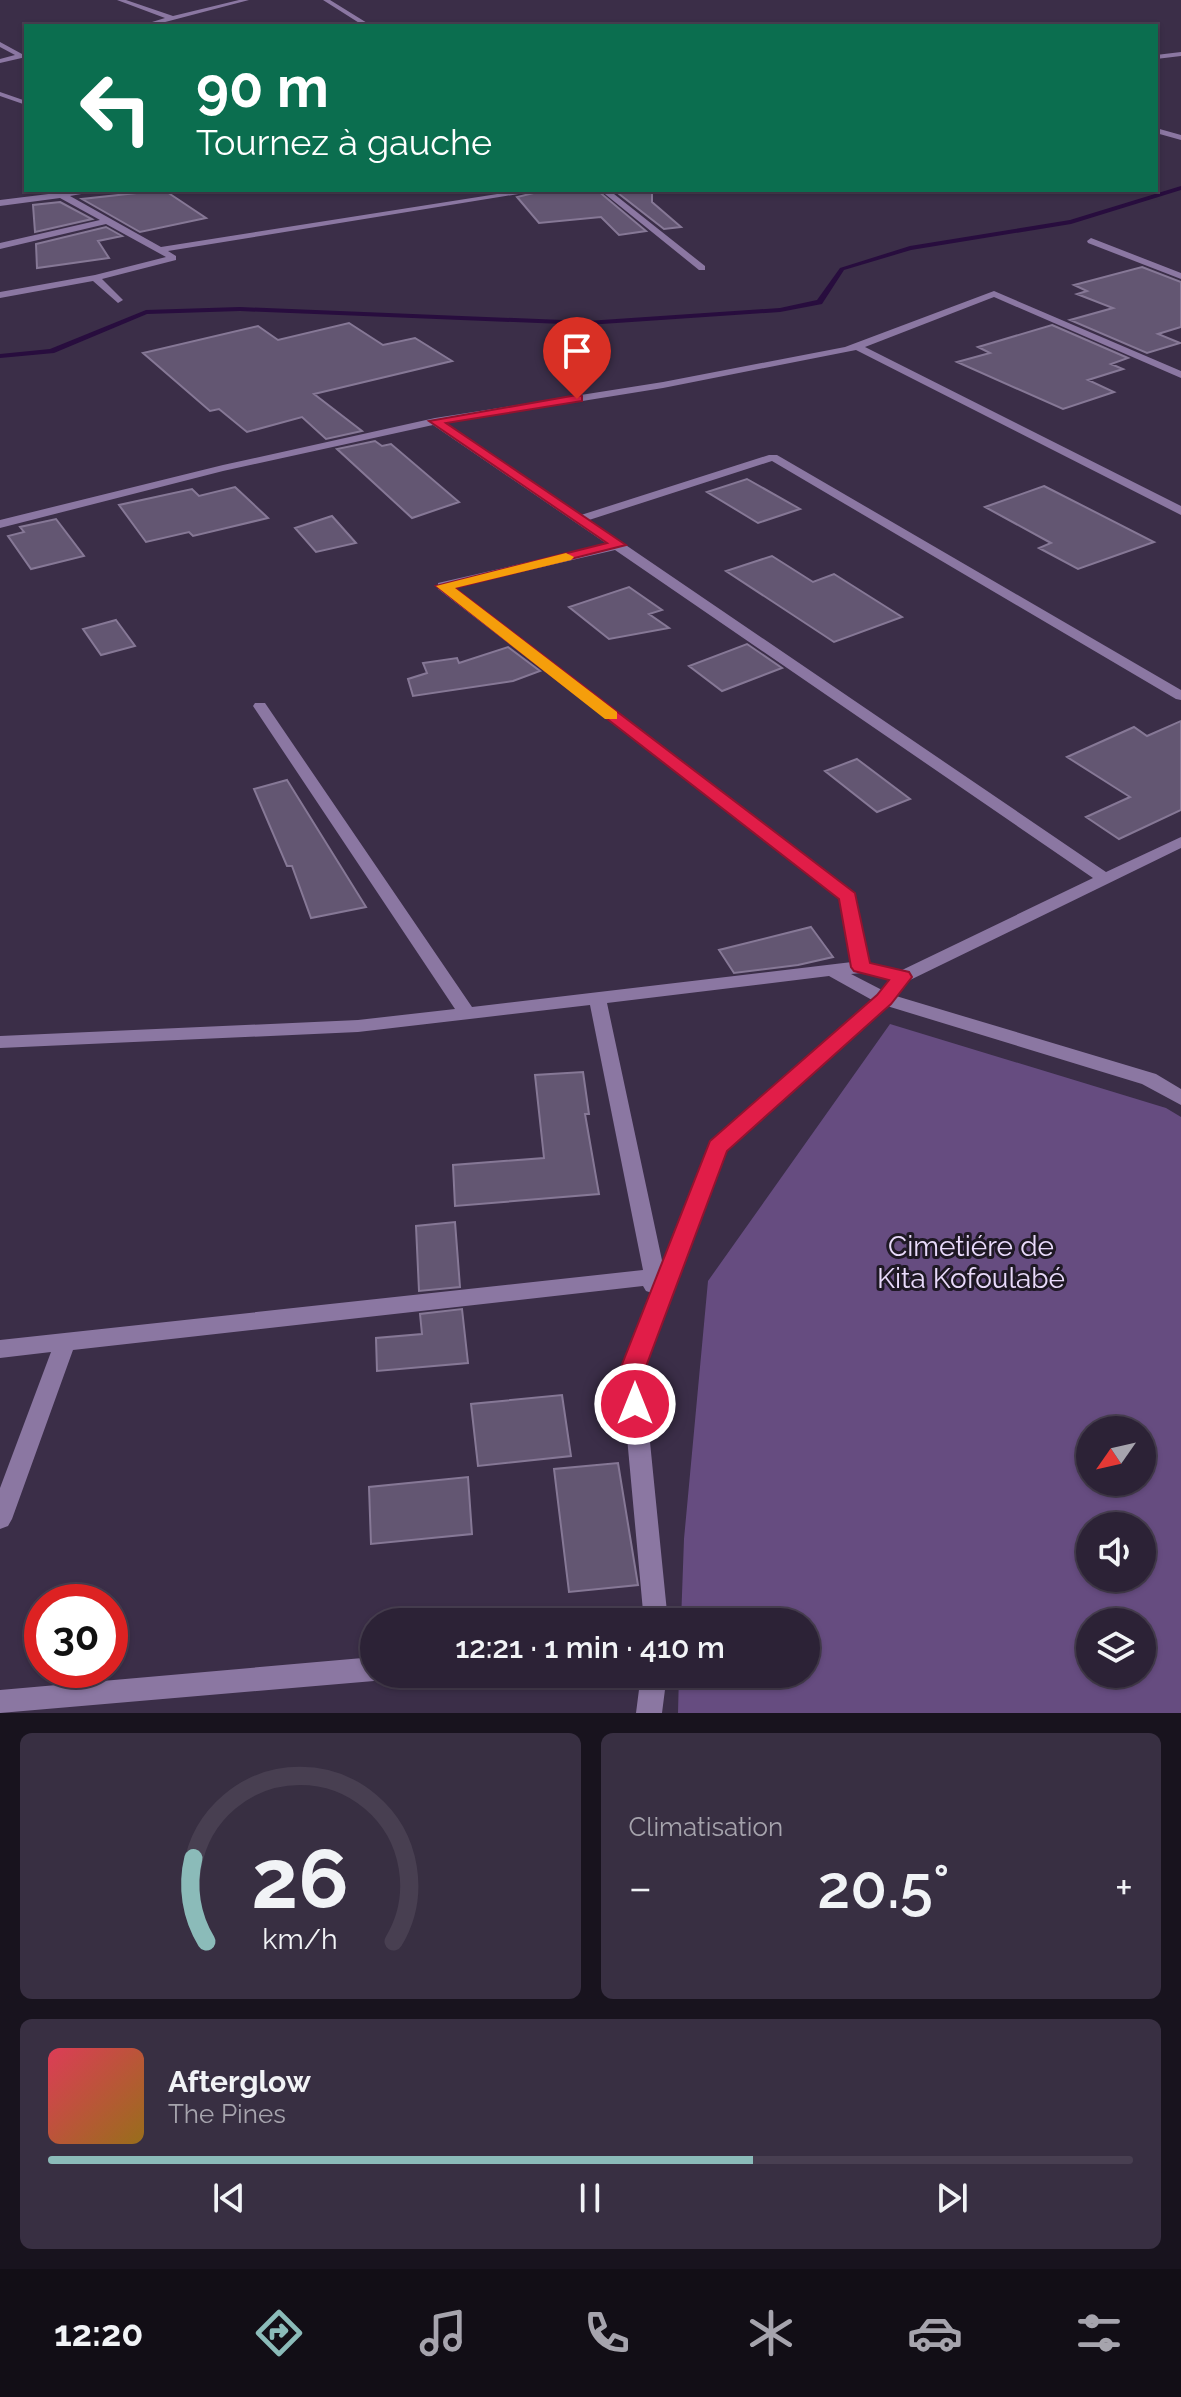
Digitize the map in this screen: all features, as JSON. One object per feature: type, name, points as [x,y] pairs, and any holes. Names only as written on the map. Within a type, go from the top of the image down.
[{"type":"street","points":[[120,0],[184,24]]},
{"type":"street","points":[[150,24],[246,0]]},
{"type":"street","points":[[326,0],[366,24]]},
{"type":"street","points":[[0,44],[23,56]]},
{"type":"street","points":[[1158,57],[1181,54]]},
{"type":"street","points":[[0,61],[23,56]]},
{"type":"street","points":[[0,94],[24,102]]},
{"type":"street","points":[[1158,131],[1181,138]]},
{"type":"street","points":[[0,203],[84,192]]},
{"type":"street","points":[[160,250],[526,192]]},
{"type":"street","points":[[607,192],[702,268]]},
{"type":"street","points":[[0,295],[95,278],[173,258],[61,195]]},
{"type":"street","points":[[0,246],[108,221]]},
{"type":"street","points":[[1091,241],[1181,276]]},
{"type":"street","points":[[95,278],[118,300]]},
{"type":"street","points":[[0,524],[223,468],[435,421],[663,385],[855,346],[994,294],[1181,375]]},
{"type":"street","points":[[855,346],[1181,511]]},
{"type":"street","points":[[435,421],[1104,878]]},
{"type":"street","points":[[581,519],[773,457],[1181,696]]},
{"type":"street","points":[[619,545],[443,586],[848,897],[861,967]]},
{"type":"street","points":[[260,706],[467,1013]]},
{"type":"street","points":[[632,1372],[718,1147],[884,999],[902,977],[1181,842]]},
{"type":"street","points":[[0,1042],[358,1026],[861,967],[902,977]]},
{"type":"street","points":[[831,970],[884,999],[1149,1079],[1181,1098]]},
{"type":"street","points":[[597,998],[655,1277],[632,1372],[655,1608]]},
{"type":"street","points":[[0,1349],[655,1277]]},
{"type":"street","points":[[0,1519],[65,1343]]},
{"type":"street","points":[[0,1702],[360,1670]]},
{"type":"street","points":[[649,1713],[652,1688]]},
{"type":"green space","name":"Cimetiére de Kita Kofoulabé","points":[[890,1024],[1166,1108],[1181,1117],[1181,1713],[678,1713],[679,1688],[820,1688],[820,1608],[682,1608],[684,1539],[708,1281]]},
{"type":"building","points":[[167,192],[206,218],[140,232],[82,199]]},
{"type":"building","points":[[538,192],[599,192],[646,231],[619,235],[601,217],[539,223],[517,197]]},
{"type":"building","points":[[617,192],[652,192],[652,202],[681,227],[664,229]]},
{"type":"building","points":[[60,202],[92,219],[35,232],[33,205]]},
{"type":"building","points":[[106,227],[122,236],[98,241],[109,258],[37,268],[36,244]]},
{"type":"building","points":[[1142,267],[1181,282],[1181,327],[1158,334],[1180,343],[1147,353],[1070,320],[1113,308],[1077,294],[1087,291],[1074,285]]},
{"type":"building","points":[[349,323],[383,345],[415,338],[452,361],[314,394],[362,431],[326,439],[302,417],[247,432],[219,409],[210,411],[143,353],[258,326],[278,340]]},
{"type":"building","points":[[1052,325],[1128,358],[1111,364],[1123,369],[1088,380],[1114,392],[1063,409],[957,362],[990,353],[978,347]]},
{"type":"building","points":[[375,441],[382,446],[391,444],[459,502],[412,518],[337,449]]},
{"type":"building","points":[[747,479],[800,509],[758,523],[707,492]]},
{"type":"building","points":[[1044,486],[1154,542],[1078,569],[1039,548],[1051,543],[985,507]]},
{"type":"building","points":[[235,487],[268,518],[193,536],[189,532],[146,542],[119,505],[192,489],[199,496]]},
{"type":"building","points":[[332,516],[356,543],[316,552],[295,528]]},
{"type":"building","points":[[56,519],[84,556],[31,569],[8,536],[24,532],[20,527]]},
{"type":"building","points":[[772,556],[813,582],[834,574],[902,617],[834,642],[726,571]]},
{"type":"building","points":[[629,587],[662,610],[649,614],[669,628],[609,639],[569,607]]},
{"type":"building","points":[[116,620],[135,646],[101,655],[83,629]]},
{"type":"building","points":[[747,644],[782,668],[722,691],[689,666]]},
{"type":"building","points":[[508,647],[540,671],[513,681],[413,696],[408,679],[427,673],[423,663],[457,658],[459,663]]},
{"type":"building","points":[[1181,721],[1181,810],[1119,839],[1086,817],[1130,797],[1067,757],[1134,727],[1147,736]]},
{"type":"building","points":[[857,759],[910,799],[877,812],[825,771]]},
{"type":"building","points":[[287,780],[366,907],[311,918],[292,866],[287,866],[254,789]]},
{"type":"building","points":[[811,927],[833,957],[734,973],[719,950]]},
{"type":"building","points":[[583,1072],[589,1114],[585,1114],[599,1194],[455,1206],[453,1165],[544,1158],[535,1075]]},
{"type":"building","points":[[455,1222],[460,1287],[419,1291],[416,1226]]},
{"type":"building","points":[[462,1309],[468,1363],[377,1371],[376,1338],[422,1334],[420,1314]]},
{"type":"building","points":[[562,1395],[571,1456],[478,1466],[471,1404]]},
{"type":"building","points":[[618,1463],[638,1585],[569,1592],[554,1469]]},
{"type":"building","points":[[468,1477],[472,1534],[371,1544],[369,1487]]},
{"type":"waterway","points":[[0,356],[51,351],[146,312],[240,309],[587,323],[780,310],[819,302],[842,269],[910,248],[1071,222],[1181,188]]},
{"type":"slow traffic","points":[[566,557],[443,586],[611,715]]},
{"type":"route","points":[[577,399],[435,421],[619,545],[443,586],[848,897],[861,967],[902,977],[884,999],[718,1147],[632,1372],[635,1404]]}]
